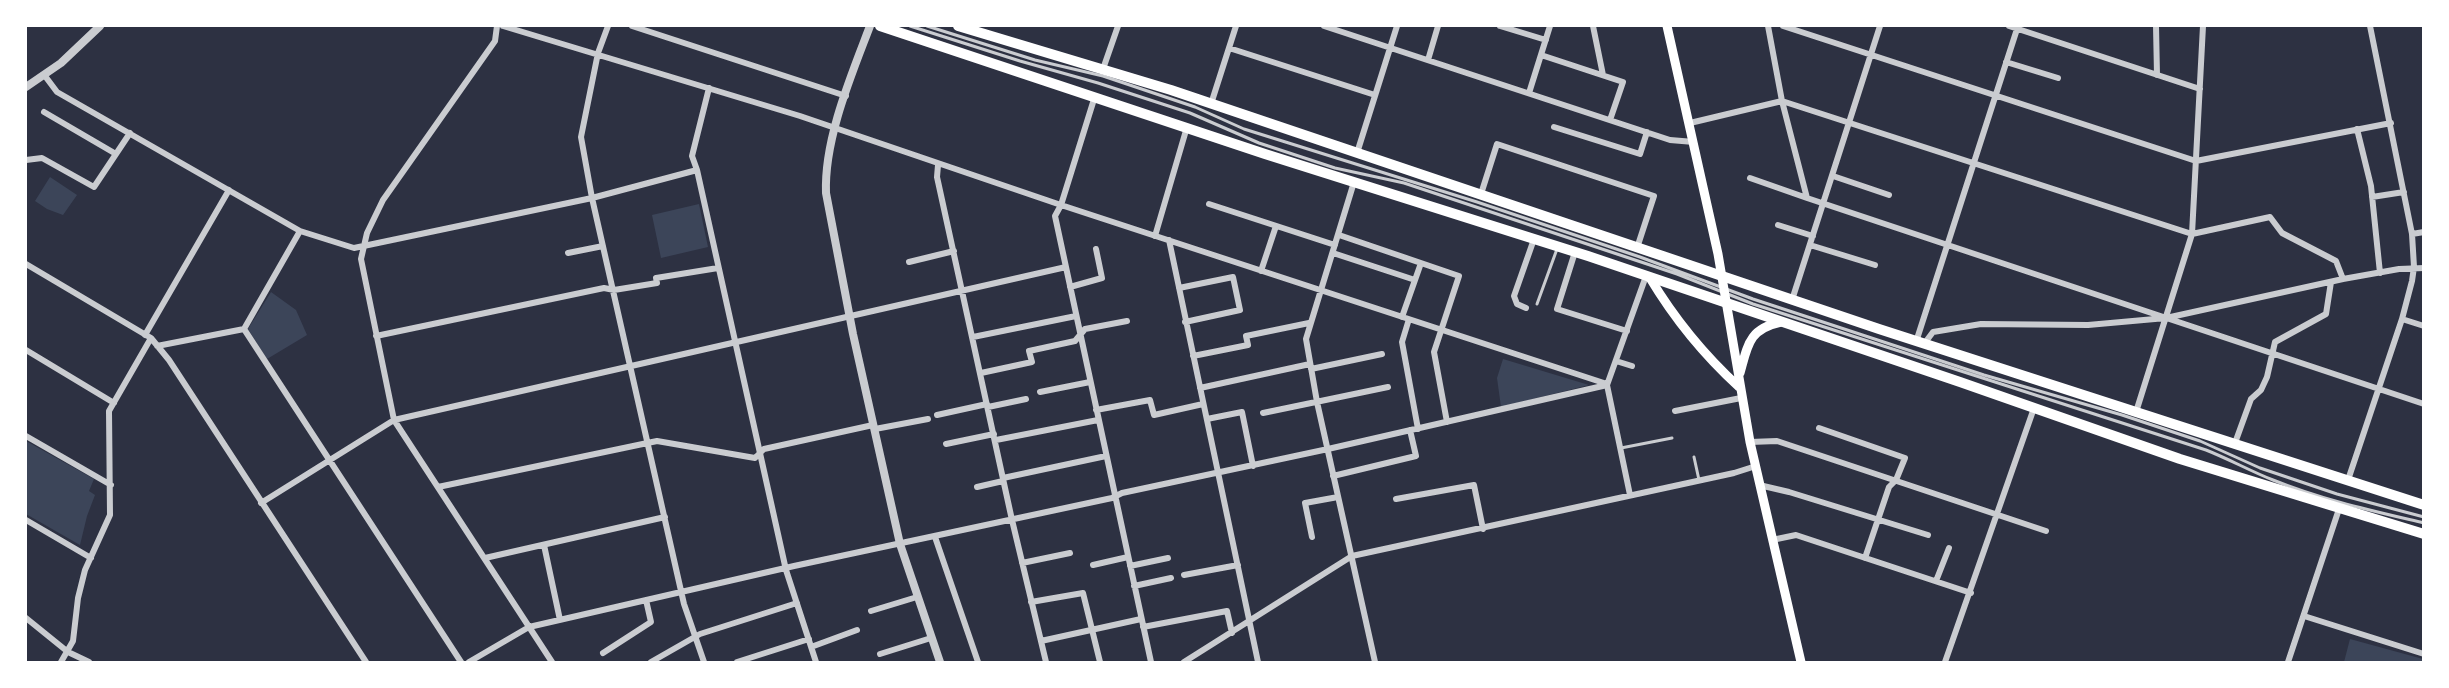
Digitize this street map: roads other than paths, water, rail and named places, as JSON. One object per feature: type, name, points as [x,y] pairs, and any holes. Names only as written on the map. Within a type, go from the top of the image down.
[{"type":"main road","points":[[880,26],[1648,277],[1725,295],[1781,322],[2180,459],[2424,534]]},
{"type":"main road","points":[[958,26],[1211,104],[1920,343],[2424,506]]},
{"type":"main road","points":[[1667,26],[1690,123],[1725,295],[1750,442],[1801,663]]},
{"type":"main road","points":[[1648,277],[1668,308],[1718,368],[1739,387]]},
{"type":"main road","points":[[1739,375],[1747,347],[1756,332],[1768,325],[1781,322]]},
{"type":"street","points":[[26,87],[45,76],[100,26]]},
{"type":"street","points":[[497,26],[495,41],[383,200],[367,233],[361,259],[394,420],[552,663]]},
{"type":"street","points":[[503,26],[709,88],[1607,384]]},
{"type":"street","points":[[608,26],[598,53],[581,137],[592,198],[681,592],[705,663]]},
{"type":"street","points":[[632,26],[846,96]]},
{"type":"street","points":[[870,26],[834,130],[827,161],[826,193],[850,316],[900,544],[940,663]]},
{"type":"street","points":[[1103,69],[1118,26]]},
{"type":"street","points":[[1211,104],[1236,26]]},
{"type":"street","points":[[1324,26],[1670,140],[1694,142]]},
{"type":"street","points":[[1357,153],[1397,26]]},
{"type":"street","points":[[1428,60],[1438,26]]},
{"type":"street","points":[[1500,26],[1546,40]]},
{"type":"street","points":[[1529,93],[1550,26]]},
{"type":"street","points":[[1593,26],[1603,75]]},
{"type":"street","points":[[1768,26],[1782,101],[1807,198]]},
{"type":"street","points":[[1783,26],[2196,161],[2391,123]]},
{"type":"street","points":[[1792,300],[1880,26]]},
{"type":"street","points":[[2009,26],[2200,89]]},
{"type":"street","points":[[2156,26],[2157,75]]},
{"type":"street","points":[[2136,412],[2192,234],[2203,26]]},
{"type":"street","points":[[2348,480],[2402,319],[2414,267],[2412,234],[2370,26]]},
{"type":"street","points":[[1920,343],[1948,245],[2017,27]]},
{"type":"street","points":[[1229,48],[1375,95]]},
{"type":"street","points":[[1541,55],[1623,81],[1610,120]]},
{"type":"street","points":[[2006,62],[2058,78]]},
{"type":"street","points":[[45,76],[57,92],[300,231],[354,248],[592,198],[697,170]]},
{"type":"street","points":[[709,88],[692,156],[786,570],[816,663]]},
{"type":"street","points":[[1095,96],[1061,205],[1054,216],[1151,663]]},
{"type":"street","points":[[1690,123],[1782,101],[1851,121],[2192,234],[2270,217],[2282,233],[2336,261],[2343,279]]},
{"type":"street","points":[[44,112],[116,154]]},
{"type":"street","points":[[1155,236],[1187,126]]},
{"type":"street","points":[[1554,127],[1640,154],[1647,132]]},
{"type":"street","points":[[2357,129],[2372,197],[2380,273]]},
{"type":"street","points":[[26,160],[42,158],[94,187],[129,133]]},
{"type":"street","points":[[1481,194],[1497,144],[1654,196],[1637,249]]},
{"type":"street","points":[[938,165],[937,177],[1003,479],[1047,663]]},
{"type":"street","points":[[1833,176],[1889,195]]},
{"type":"street","points":[[1750,178],[2272,355],[2424,404]]},
{"type":"street","points":[[1354,182],[1333,254],[1309,322],[1306,339],[1317,402],[1375,663]]},
{"type":"street","points":[[61,663],[73,641],[78,598],[85,570],[110,515],[109,411],[229,190]]},
{"type":"street","points":[[2372,197],[2404,192]]},
{"type":"street","points":[[1209,204],[1335,245]]},
{"type":"street","points":[[1778,225],[1813,236]]},
{"type":"street","points":[[1261,271],[1276,226]]},
{"type":"street","points":[[157,346],[244,329],[300,231]]},
{"type":"street","points":[[2412,234],[2424,232]]},
{"type":"street","points":[[1338,235],[1459,276],[1434,352],[1447,422]]},
{"type":"street","points":[[1526,308],[1517,304],[1514,296],[1534,238]]},
{"type":"street","points":[[1169,240],[1258,663]]},
{"type":"street","points":[[1810,245],[1875,265]]},
{"type":"street","points":[[568,253],[603,246]]},
{"type":"street","points":[[1070,287],[1102,279],[1096,249]]},
{"type":"street","points":[[909,262],[954,251]]},
{"type":"street","points":[[1575,252],[1557,309],[1627,331]]},
{"type":"street","points":[[1333,254],[1415,280]]},
{"type":"street","points":[[1418,429],[1402,342],[1415,280],[1421,263]]},
{"type":"street","points":[[26,264],[148,337],[157,346],[366,663]]},
{"type":"street","points":[[261,503],[394,420],[1065,267]]},
{"type":"street","points":[[1920,343],[1933,332],[1966,326],[2088,325],[2166,318],[2343,279],[2414,267],[2424,268]]},
{"type":"street","points":[[376,336],[604,288],[614,290],[657,283],[656,278],[718,268]]},
{"type":"street","points":[[1179,288],[1233,277],[1240,310],[1185,322]]},
{"type":"street","points":[[1630,495],[1607,384],[1648,277]]},
{"type":"street","points":[[2235,444],[2251,399],[2261,390],[2267,377],[2275,342],[2326,314],[2331,282]]},
{"type":"street","points":[[973,337],[1076,316]]},
{"type":"street","points":[[2402,319],[2424,326]]},
{"type":"street","points":[[981,373],[1032,362],[1029,351],[1075,341],[1085,329],[1127,321]]},
{"type":"street","points":[[1193,356],[1248,345],[1246,336],[1309,322]]},
{"type":"street","points":[[244,329],[461,663]]},
{"type":"street","points":[[26,350],[114,403]]},
{"type":"street","points":[[1200,388],[1382,354]]},
{"type":"street","points":[[1616,361],[1632,366]]},
{"type":"street","points":[[1040,392],[1090,382]]},
{"type":"street","points":[[469,663],[529,627],[1115,497],[1122,493],[1418,429],[1607,384]]},
{"type":"street","points":[[1263,413],[1388,387]]},
{"type":"street","points":[[1675,411],[1741,398]]},
{"type":"street","points":[[937,415],[1026,399]]},
{"type":"street","points":[[1096,410],[1150,400],[1154,415],[1203,405]]},
{"type":"street","points":[[1945,663],[2034,408]]},
{"type":"street","points":[[1207,419],[1242,412],[1253,466]]},
{"type":"street","points":[[438,487],[657,441],[755,458],[764,449],[874,427],[928,420]]},
{"type":"street","points":[[946,444],[1098,420]]},
{"type":"street","points":[[1819,428],[1905,458],[1896,480],[1889,487],[1865,558]]},
{"type":"street","points":[[1333,476],[1416,456],[1410,430]]},
{"type":"street","points":[[26,436],[111,485]]},
{"type":"street","points":[[1750,442],[1777,441],[2046,531]]},
{"type":"street","points":[[977,487],[1106,456]]},
{"type":"street","points":[[1184,663],[1352,556],[1483,529],[1756,466]]},
{"type":"street","points":[[1396,499],[1474,485],[1483,529]]},
{"type":"street","points":[[1760,485],[1928,535]]},
{"type":"street","points":[[1312,537],[1305,503],[1338,497]]},
{"type":"street","points":[[2289,663],[2339,509]]},
{"type":"street","points":[[485,558],[665,517]]},
{"type":"street","points":[[26,520],[91,558]]},
{"type":"street","points":[[1772,540],[1796,535],[1971,593]]},
{"type":"street","points":[[935,537],[978,663]]},
{"type":"street","points":[[544,545],[560,620]]},
{"type":"street","points":[[1936,581],[1949,548]]},
{"type":"street","points":[[1022,563],[1071,553]]},
{"type":"street","points":[[1093,565],[1128,557]]},
{"type":"street","points":[[1130,566],[1168,558]]},
{"type":"street","points":[[1184,574],[1238,566]]},
{"type":"street","points":[[1134,586],[1171,578]]},
{"type":"street","points":[[1031,602],[1083,593],[1100,663]]},
{"type":"street","points":[[871,611],[916,597]]},
{"type":"street","points":[[603,652],[651,622],[646,600]]},
{"type":"street","points":[[651,663],[695,636],[797,603]]},
{"type":"street","points":[[1143,627],[1227,611],[1232,633]]},
{"type":"street","points":[[2304,616],[2424,654]]},
{"type":"street","points":[[26,618],[68,652],[89,663]]},
{"type":"street","points":[[1041,641],[1141,619]]},
{"type":"street","points":[[811,647],[857,630]]},
{"type":"street","points":[[880,654],[931,638]]},
{"type":"street","points":[[737,663],[809,639]]},
{"type":"lane","points":[[910,26],[1190,113],[1259,143],[1335,168],[1404,183],[1450,198],[1677,274],[1725,295],[2189,437],[2260,468],[2337,494],[2424,517]]},
{"type":"lane","points":[[927,26],[1035,60],[1103,76],[1147,90],[1195,107],[1244,129],[1619,249],[1725,295],[2206,450],[2275,481],[2332,500],[2424,523]]},
{"type":"lane","points":[[1537,304],[1557,246]]},
{"type":"lane","points":[[1621,448],[1672,438]]},
{"type":"lane","points":[[1694,457],[1699,480]]}]
